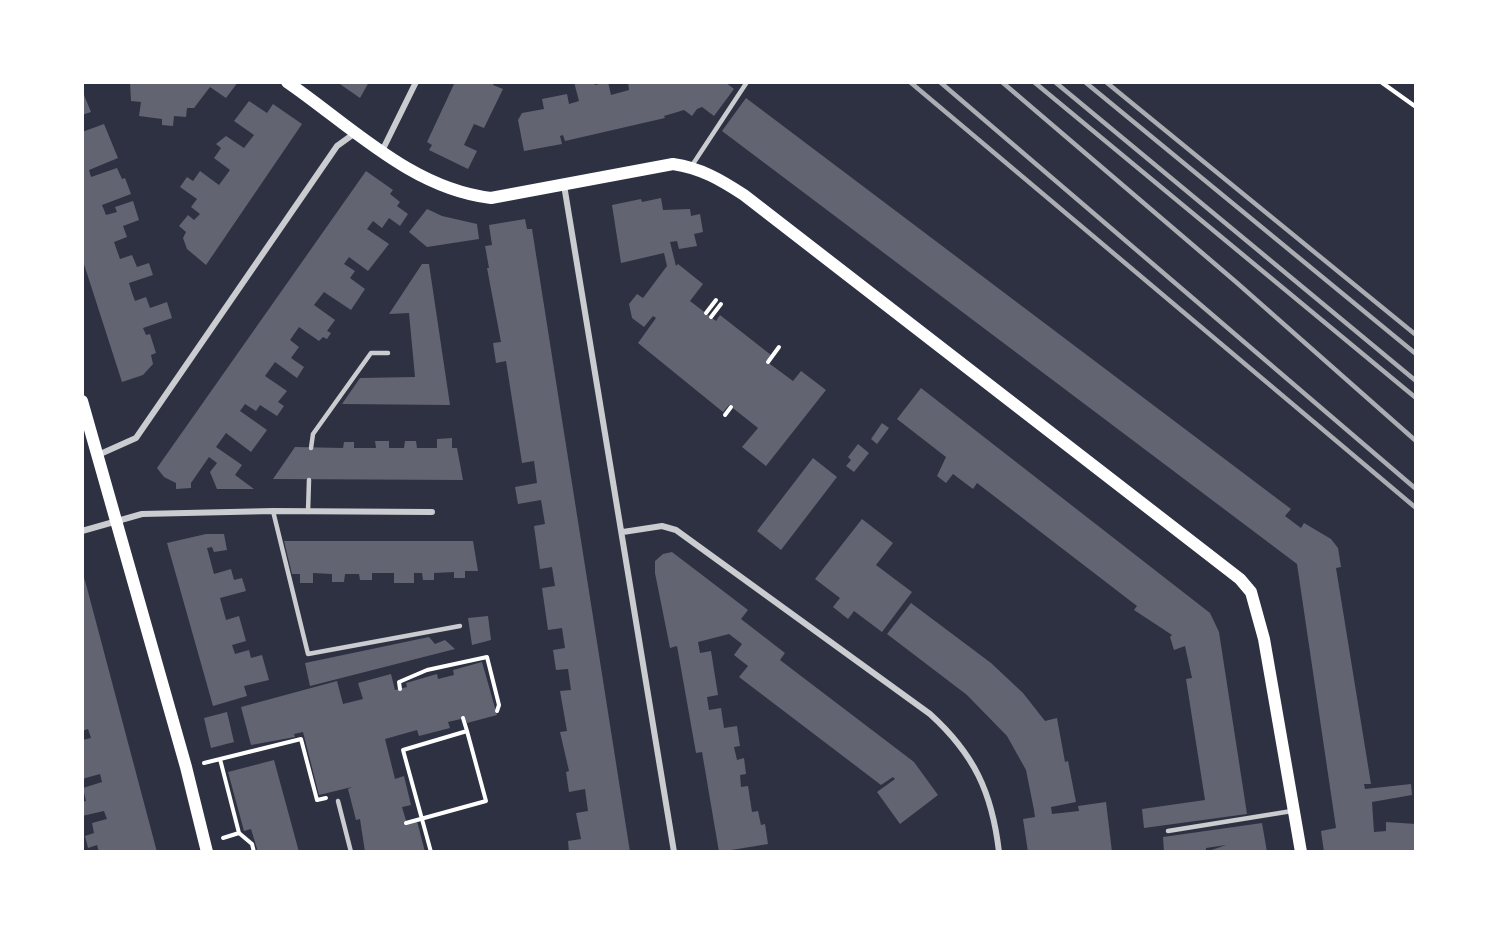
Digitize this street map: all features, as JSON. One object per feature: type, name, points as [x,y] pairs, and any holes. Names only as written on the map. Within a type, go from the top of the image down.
[{"type":"main road","points":[[287,82],[382,151],[433,182],[465,195],[491,198],[673,164],[691,166],[711,174],[744,195],[1240,579],[1251,592],[1260,623],[1301,852]]},
{"type":"main road","points":[[82,401],[186,767],[206,848]]},
{"type":"street","points":[[382,151],[416,82]]},
{"type":"street","points":[[98,455],[136,438],[337,146],[356,133]]},
{"type":"street","points":[[564,185],[674,852]]},
{"type":"street","points":[[82,531],[142,514],[273,511],[432,512]]},
{"type":"street","points":[[623,532],[662,526],[676,530],[930,714],[969,756],[983,783],[995,819],[999,852]]},
{"type":"lane","points":[[691,166],[747,82]]},
{"type":"lane","points":[[311,448],[313,434],[371,353],[388,353]]},
{"type":"lane","points":[[308,512],[309,480]]},
{"type":"lane","points":[[273,511],[308,654],[460,626]]},
{"type":"lane","points":[[338,801],[351,852]]},
{"type":"lane","points":[[1168,831],[1294,811]]},
{"type":"path","points":[[1381,82],[1416,106]]},
{"type":"path","points":[[706,313],[716,300]]},
{"type":"path","points":[[711,317],[721,304]]},
{"type":"path","points":[[768,362],[779,346]]},
{"type":"path","points":[[725,415],[731,407]]},
{"type":"path","points":[[400,689],[399,682],[427,670],[487,657],[499,705],[497,711]]},
{"type":"path","points":[[406,823],[486,801],[463,718]]},
{"type":"path","points":[[431,852],[403,750],[467,731]]},
{"type":"path","points":[[186,767],[301,738],[317,800],[337,795],[338,801]]},
{"type":"path","points":[[220,759],[239,833],[252,844],[254,852]]},
{"type":"path","points":[[206,848],[239,833]]},
{"type":"building","points":[[130,82],[238,82],[226,98],[210,87],[194,108],[187,108],[186,117],[174,116],[173,126],[162,125],[162,119],[139,116],[141,102],[131,101]]},
{"type":"building","points":[[337,82],[369,82],[360,98]]},
{"type":"building","points":[[455,82],[494,82],[493,85],[503,89],[484,128],[474,124],[464,145],[477,151],[468,169],[429,150],[432,145],[427,142]]},
{"type":"building","points":[[574,82],[594,82],[595,85],[608,82],[611,95],[629,90],[628,82],[725,82],[734,89],[714,116],[702,107],[697,109],[692,116],[684,110],[664,116],[665,118],[565,141],[563,135],[560,136],[562,144],[524,151],[518,120],[522,113],[544,109],[542,99],[567,94],[569,104],[579,101]]},
{"type":"building","points":[[82,90],[91,112],[82,115]]},
{"type":"building","points":[[746,98],[1291,509],[1285,516],[1301,528],[1304,523],[1331,539],[1338,548],[1341,567],[1336,568],[1371,784],[1364,784],[1365,789],[1411,784],[1412,795],[1372,802],[1374,832],[1386,831],[1386,822],[1416,824],[1416,852],[1324,852],[1321,831],[1336,828],[1297,564],[722,131]]},
{"type":"building","points":[[249,101],[267,113],[273,104],[302,124],[206,265],[187,249],[183,238],[186,232],[179,226],[188,215],[194,220],[200,214],[191,207],[197,199],[180,187],[187,177],[193,181],[200,171],[219,185],[230,170],[214,158],[221,148],[216,144],[226,136],[244,148],[254,135],[234,121]]},
{"type":"building","points":[[104,124],[118,158],[89,170],[91,177],[117,168],[122,179],[125,178],[131,194],[102,205],[106,215],[117,212],[115,207],[133,201],[139,220],[123,226],[127,237],[114,242],[120,259],[132,255],[137,267],[149,263],[153,275],[129,283],[135,301],[146,297],[150,308],[167,302],[172,318],[143,328],[146,335],[150,334],[156,353],[151,355],[153,364],[143,375],[122,382],[82,258],[82,132]]},
{"type":"building","points":[[366,171],[393,190],[390,194],[400,202],[397,206],[408,214],[400,226],[389,218],[382,228],[373,221],[367,229],[389,244],[368,271],[349,257],[344,264],[355,271],[350,278],[365,289],[351,310],[324,292],[314,305],[335,320],[327,331],[331,333],[327,339],[323,337],[319,341],[299,327],[290,340],[299,347],[291,358],[304,367],[297,378],[275,362],[265,376],[287,391],[278,402],[284,406],[277,416],[260,405],[256,411],[245,404],[240,411],[267,430],[251,452],[226,433],[216,447],[242,465],[235,475],[254,489],[217,489],[210,472],[217,463],[209,457],[191,483],[191,488],[176,489],[176,483],[164,477],[157,468]]},
{"type":"building","points":[[661,198],[663,210],[690,209],[691,216],[700,214],[703,232],[694,234],[697,246],[679,249],[677,241],[670,242],[676,266],[678,264],[703,284],[690,301],[716,321],[720,315],[771,355],[766,361],[793,381],[801,371],[826,390],[766,466],[742,447],[758,428],[729,405],[723,412],[638,343],[656,318],[653,316],[644,327],[632,318],[629,304],[637,294],[643,298],[667,266],[664,253],[621,263],[612,205],[641,199],[642,202]]},
{"type":"building","points":[[427,209],[442,216],[477,224],[479,239],[427,247],[409,232]]},
{"type":"building","points":[[525,219],[527,229],[532,229],[630,852],[569,852],[568,841],[581,839],[576,813],[588,811],[585,789],[569,792],[566,772],[569,771],[560,732],[567,731],[560,691],[571,690],[568,669],[556,670],[553,650],[565,648],[562,628],[548,630],[542,588],[555,586],[552,567],[540,569],[534,526],[545,524],[541,500],[518,504],[515,487],[537,483],[534,461],[522,463],[506,361],[496,363],[493,343],[501,342],[485,246],[492,245],[489,225]]},
{"type":"building","points":[[422,264],[429,264],[450,405],[342,404],[360,378],[415,377],[409,313],[389,314]]},
{"type":"building","points":[[921,388],[1210,613],[1219,632],[1247,814],[1144,828],[1142,809],[1205,800],[1186,679],[1192,678],[1185,646],[1174,650],[1170,637],[1172,635],[1134,610],[1137,606],[977,483],[973,489],[953,474],[946,483],[937,476],[946,457],[897,419]]},
{"type":"building","points":[[882,423],[889,428],[877,444],[871,439]]},
{"type":"building","points":[[452,438],[452,448],[457,448],[463,480],[273,479],[295,447],[343,448],[344,442],[354,442],[354,448],[376,448],[375,441],[389,441],[389,448],[404,448],[405,441],[416,441],[417,448],[437,448],[437,439]]},
{"type":"building","points":[[858,444],[869,453],[854,472],[846,466],[851,460],[848,457]]},
{"type":"building","points":[[813,458],[837,477],[781,550],[757,531]]},
{"type":"building","points":[[862,519],[893,543],[876,565],[912,592],[882,632],[854,611],[848,619],[833,607],[840,598],[815,579]]},
{"type":"building","points":[[206,534],[224,534],[227,550],[214,552],[212,547],[207,548],[214,574],[231,569],[234,580],[242,578],[246,591],[220,598],[226,620],[239,616],[246,641],[232,645],[235,654],[249,650],[251,658],[262,655],[269,680],[244,686],[247,696],[213,706],[167,543]]},
{"type":"building","points":[[284,541],[473,541],[478,571],[465,571],[465,578],[454,578],[454,572],[434,573],[434,580],[423,580],[422,573],[414,573],[414,583],[394,583],[394,573],[372,573],[372,580],[360,580],[359,574],[345,574],[344,582],[332,582],[332,574],[313,573],[313,583],[300,583],[300,574],[292,574]]},
{"type":"building","points":[[672,552],[748,610],[741,619],[785,653],[780,660],[914,762],[938,795],[900,824],[877,792],[895,779],[893,777],[881,785],[739,677],[748,666],[734,655],[742,644],[729,634],[698,642],[700,653],[711,651],[718,695],[707,697],[709,710],[721,708],[724,728],[737,726],[740,746],[734,747],[737,760],[744,758],[746,774],[740,775],[741,787],[748,786],[752,812],[758,811],[761,825],[765,824],[768,844],[719,852],[702,752],[696,753],[677,646],[670,648],[655,573],[655,561],[663,554]]},
{"type":"building","points":[[83,574],[157,852],[99,852],[97,845],[88,848],[85,836],[94,833],[92,823],[107,819],[104,811],[82,816],[82,802],[86,801],[83,788],[102,782],[100,774],[82,779],[82,740],[91,738],[88,729],[82,731]]},
{"type":"building","points":[[911,603],[991,663],[1023,693],[1045,721],[1057,718],[1065,762],[1068,761],[1076,802],[1051,807],[1052,814],[1079,811],[1078,806],[1106,802],[1112,852],[1028,852],[1023,819],[1035,817],[1034,810],[1026,770],[1007,736],[967,695],[887,634]]},
{"type":"building","points":[[488,616],[491,640],[472,645],[468,618]]},
{"type":"building","points":[[429,637],[435,644],[445,640],[455,649],[310,686],[305,663]]},
{"type":"building","points":[[482,662],[497,715],[467,723],[465,718],[448,722],[450,728],[419,736],[417,730],[385,739],[395,779],[404,776],[411,805],[402,807],[407,824],[417,821],[425,852],[365,852],[360,819],[356,820],[348,789],[352,787],[319,795],[303,732],[294,734],[295,737],[251,745],[241,707],[337,681],[343,704],[363,699],[358,683],[391,674],[395,690],[407,687],[406,683],[437,674],[438,679],[454,675],[453,670]]},
{"type":"building","points":[[227,712],[234,742],[211,748],[204,718]]},
{"type":"building","points":[[274,760],[299,852],[258,852],[251,829],[244,831],[228,772]]},
{"type":"building","points":[[1262,823],[1267,852],[1164,852],[1163,837]],"holes":[[[1226,845],[1206,852],[1206,848]]]},
{"type":"railway","points":[[910,82],[1416,508]]},
{"type":"railway","points":[[940,82],[1416,489]]},
{"type":"railway","points":[[1002,82],[1236,282],[1416,441]]},
{"type":"railway","points":[[1034,82],[1416,398]]},
{"type":"railway","points":[[1055,82],[1416,381]]},
{"type":"railway","points":[[1085,82],[1416,354]]},
{"type":"railway","points":[[1106,82],[1416,335]]}]
